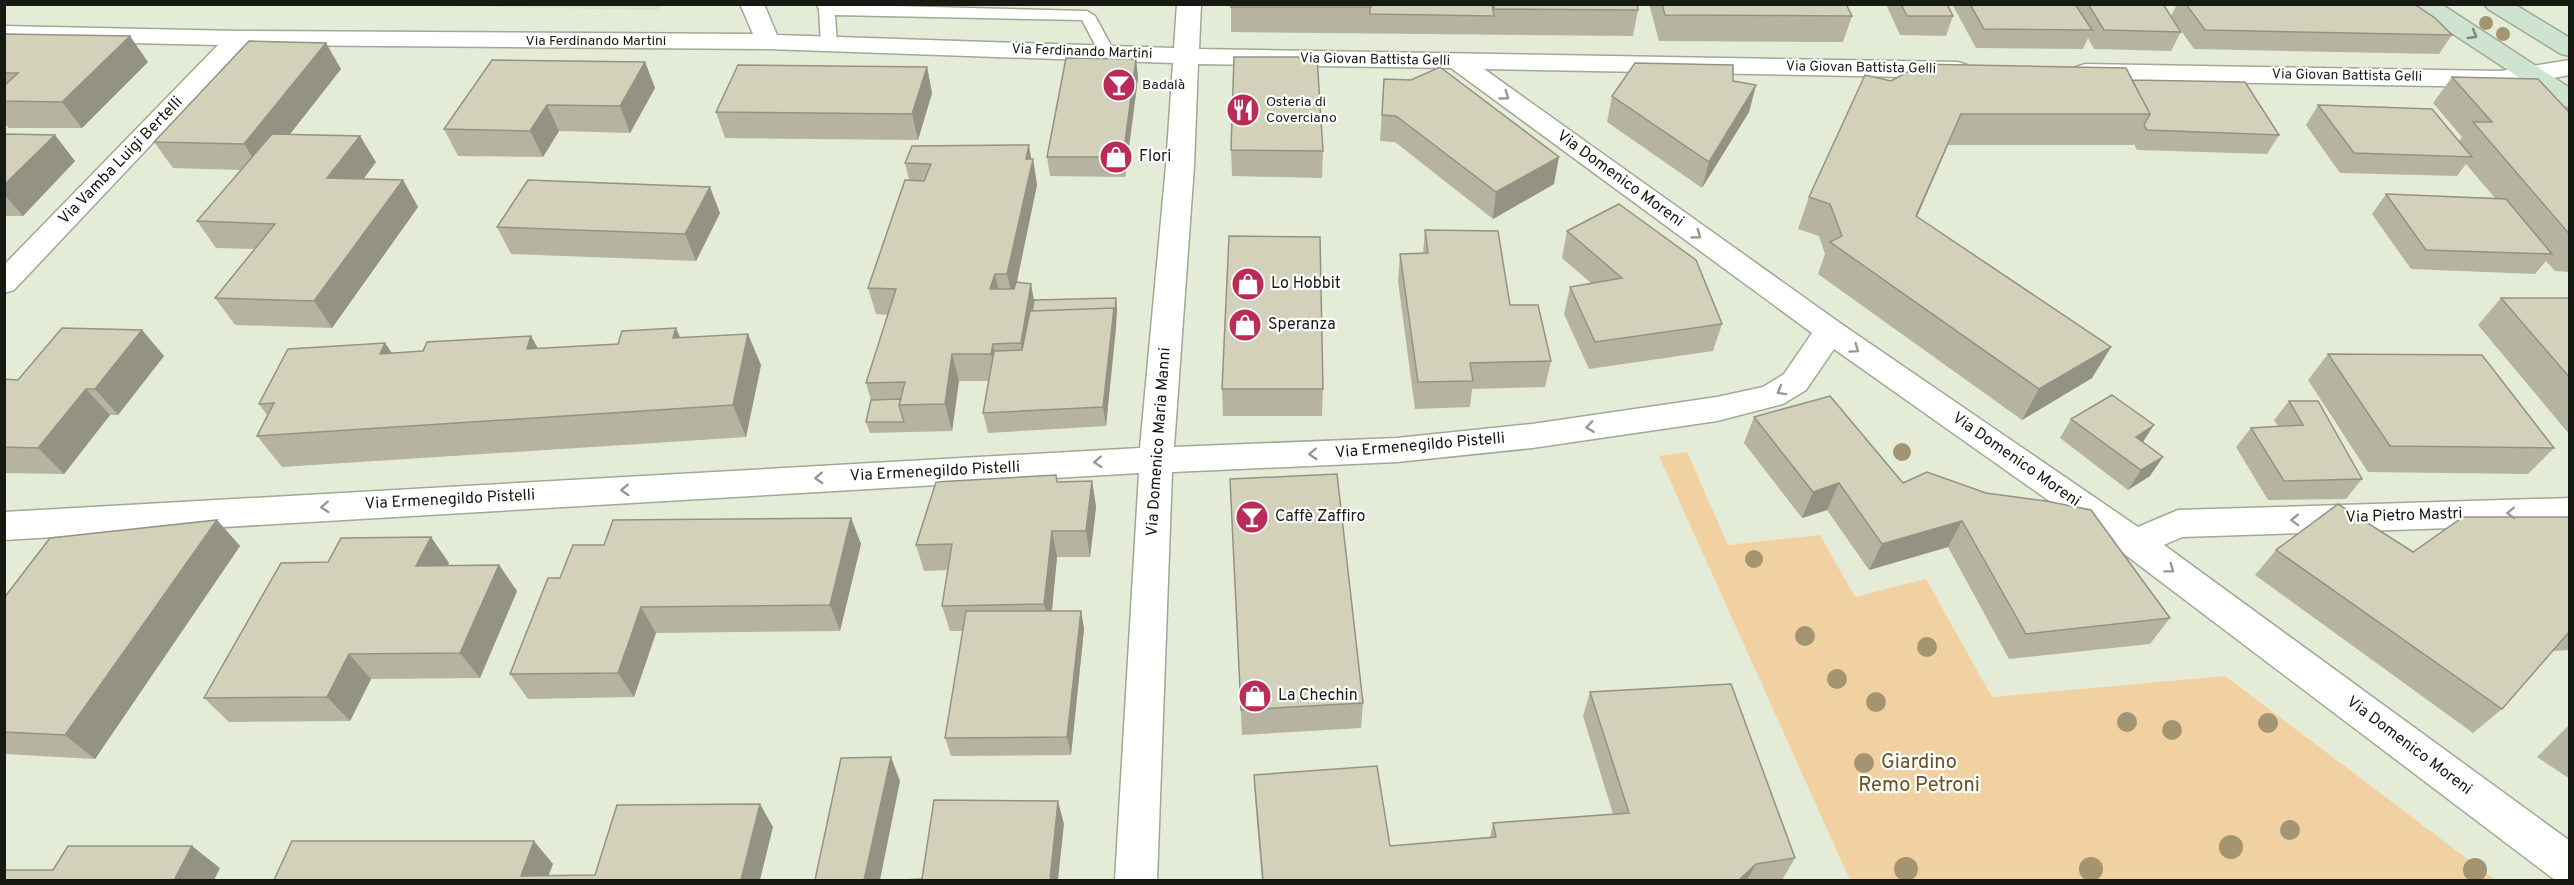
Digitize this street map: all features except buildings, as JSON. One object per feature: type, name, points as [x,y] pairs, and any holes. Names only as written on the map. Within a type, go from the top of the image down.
[{"type":"main road","points":[[2423,4],[2570,100]]},
{"type":"main road","points":[[2496,4],[2570,49]]},
{"type":"street","points":[[752,4],[768,42]]},
{"type":"street","name":"Via Domenico Maria Manni","points":[[1136,880],[1156,460],[1189,4]]},
{"type":"street","name":"Via Ferdinando Martini","points":[[4,33],[238,38],[768,42],[1187,55]]},
{"type":"street","name":"Via Vamba Luigi Bertelli","points":[[4,283],[238,38]]},
{"type":"street","name":"Via Giovan Battista Gelli","points":[[1187,55],[1458,62],[1985,70]]},
{"type":"street","name":"Via Domenico Moreni","points":[[1458,62],[1828,330],[2135,543],[2570,866]]},
{"type":"street","name":"Via Giovan Battista Gelli","points":[[2057,72],[2500,79],[2535,75],[2570,67]]},
{"type":"street","name":"Via Ermenegildo Pistelli","points":[[4,526],[1156,460],[1397,450],[1532,436],[1748,404],[1772,396],[1795,382],[1818,350],[1828,330]]},
{"type":"street","name":"Via Pietro Mastri","points":[[2135,543],[2178,524],[2570,511]]},
{"type":"lane","points":[[829,44],[826,7],[1087,16],[1107,53]]},
{"type":"shaded area","points":[[665,4],[656,10],[384,5]]},
{"type":"green space","name":"Giardino Remo Petroni","points":[[1687,452],[1728,545],[1820,535],[1855,597],[1926,579],[1992,697],[2225,676],[2494,879],[1850,880],[1659,456]]},
{"type":"place","name":"Badalà","points":[[1119,85]]},
{"type":"place","name":"Osteria di Coverciano","points":[[1243,110]]},
{"type":"place","name":"Flori","points":[[1116,157]]},
{"type":"place","name":"Lo Hobbit","points":[[1248,284]]},
{"type":"place","name":"Speranza","points":[[1245,325]]},
{"type":"place","name":"Caffè Zaffiro","points":[[1252,517]]},
{"type":"place","name":"La Chechin","points":[[1255,696]]}]
